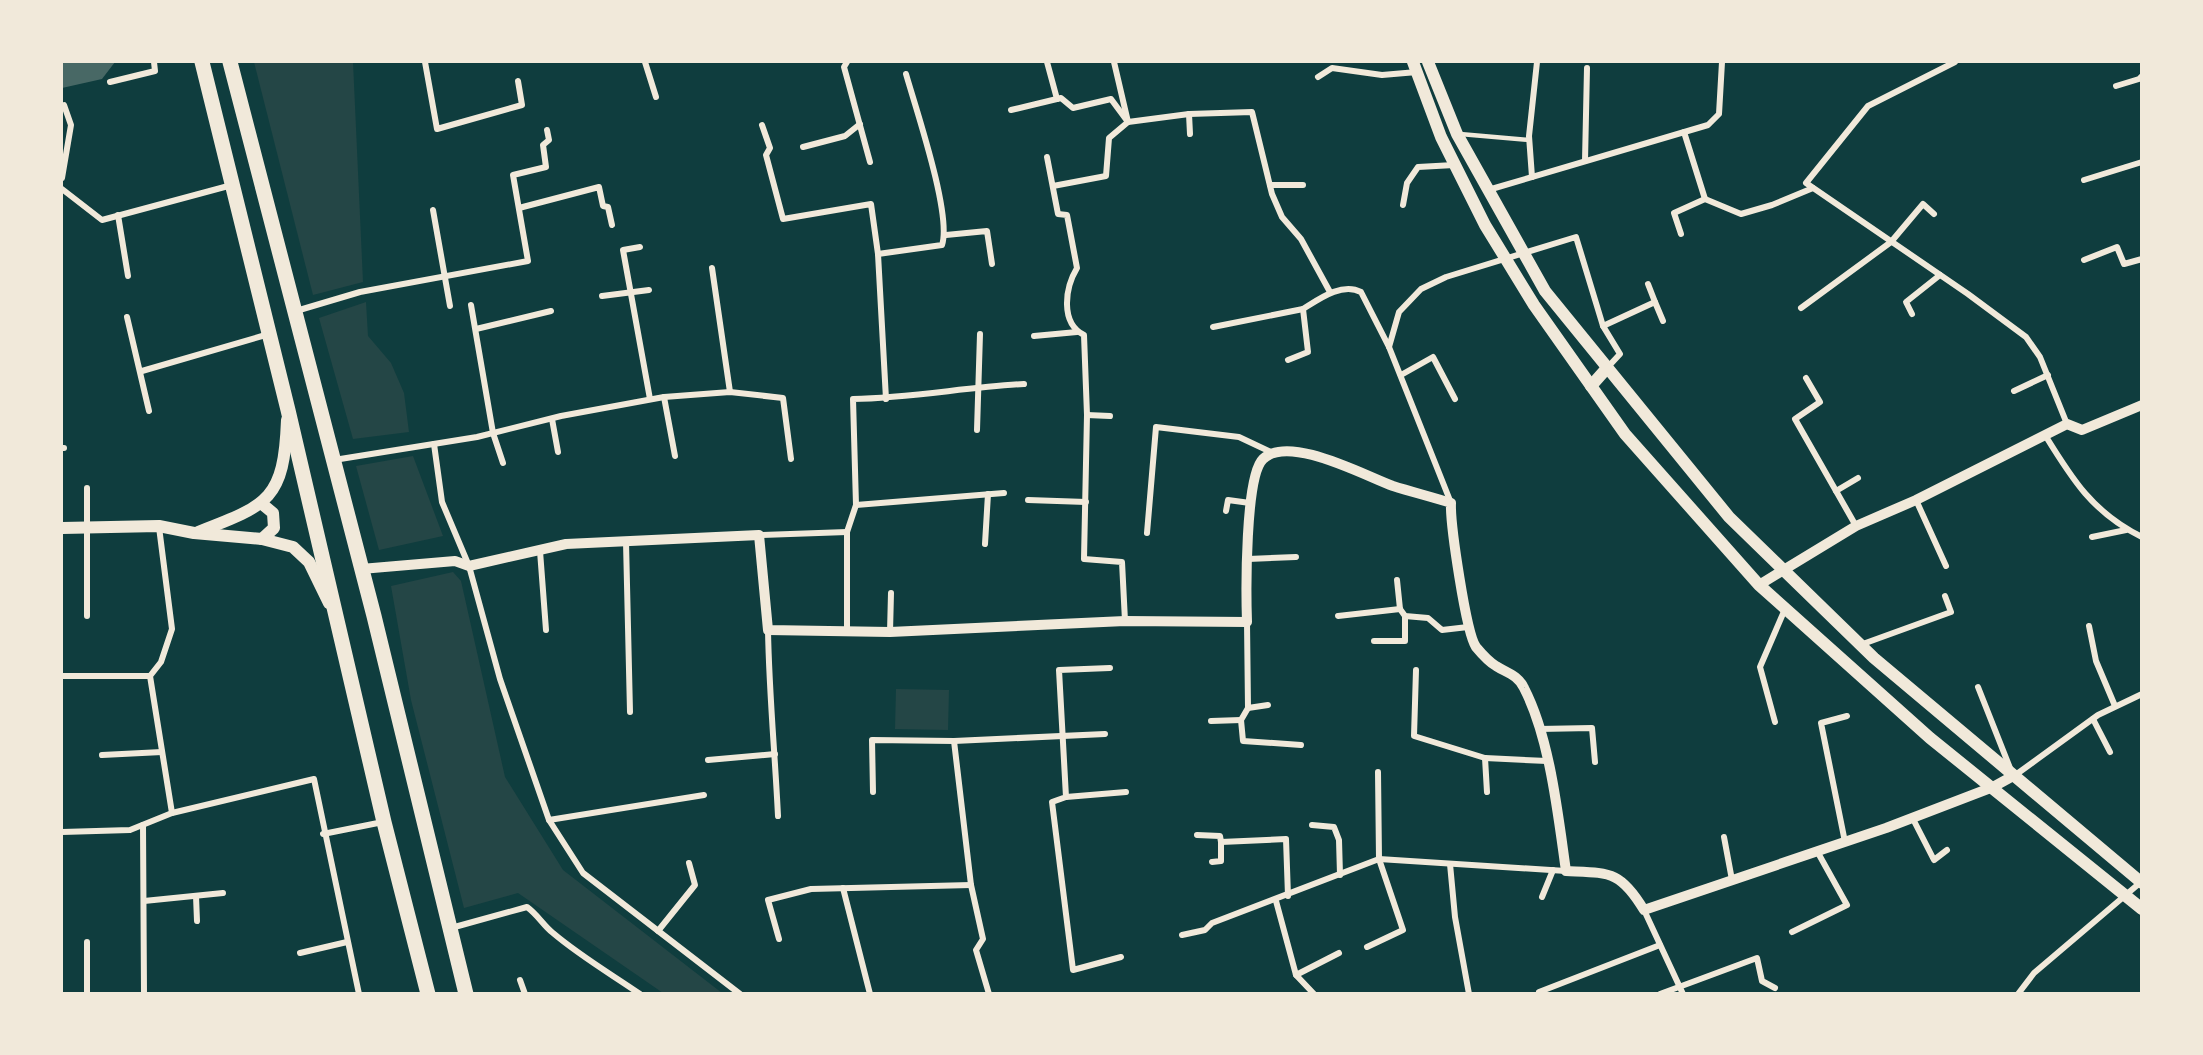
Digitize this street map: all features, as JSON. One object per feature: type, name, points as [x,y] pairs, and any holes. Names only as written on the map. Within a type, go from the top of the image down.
[{"type":"main road","points":[[1428,62],[1457,134],[1545,291],[1729,517],[1860,645],[2141,883]]},
{"type":"main road","points":[[231,65],[362,568],[466,993]]},
{"type":"main road","points":[[202,66],[288,410],[384,822],[428,993]]},
{"type":"main road","points":[[1415,67],[1441,137],[1485,225],[1534,305],[1625,434],[1759,585],[1930,738],[2142,909]]},
{"type":"main road","points":[[1591,386],[1607,368]]},
{"type":"main road","points":[[194,533],[235,518],[261,503],[275,488],[286,456],[288,410]]},
{"type":"main road","points":[[261,503],[273,513],[274,528],[262,538]]},
{"type":"main road","points":[[62,528],[159,526],[194,533],[262,538],[293,547],[309,562],[337,620]]},
{"type":"street","points":[[110,82],[155,71],[154,62]]},
{"type":"street","points":[[425,62],[436,129],[522,105],[518,81]]},
{"type":"street","points":[[645,62],[656,97]]},
{"type":"street","points":[[847,62],[844,67],[870,162]]},
{"type":"street","points":[[1047,62],[1057,99]]},
{"type":"street","points":[[1114,62],[1128,122]]},
{"type":"street","points":[[1532,177],[1529,140],[1537,62]]},
{"type":"street","points":[[1487,190],[1708,125],[1719,114],[1722,62]]},
{"type":"street","points":[[1955,62],[1868,106],[1806,183],[2025,336],[2040,357],[2067,424],[2082,430],[2142,405]]},
{"type":"street","points":[[1318,77],[1332,68],[1382,75],[1415,67]]},
{"type":"street","points":[[1585,161],[1587,68]]},
{"type":"street","points":[[878,254],[942,245],[946,235],[935,175],[906,74]]},
{"type":"street","points":[[2116,86],[2142,76]]},
{"type":"street","points":[[1011,110],[1061,98],[1073,108],[1111,99],[1128,122]]},
{"type":"street","points":[[62,178],[71,125],[64,105]]},
{"type":"street","points":[[1053,186],[1106,176],[1109,138],[1128,122],[1189,114],[1252,112],[1270,185],[1282,217],[1301,239],[1330,292]]},
{"type":"street","points":[[1189,114],[1190,134]]},
{"type":"street","points":[[803,147],[844,136],[860,124]]},
{"type":"street","points":[[762,125],[770,148],[766,155],[783,219],[870,204],[878,254],[886,399]]},
{"type":"street","points":[[295,312],[360,292],[528,261],[513,175],[546,167],[543,145],[549,140],[547,130]]},
{"type":"street","points":[[1684,132],[1705,199]]},
{"type":"street","points":[[1047,157],[1058,214],[1066,215],[1077,268],[1069,281],[1067,316],[1077,332]]},
{"type":"street","points":[[2084,180],[2142,162]]},
{"type":"street","points":[[1403,205],[1407,183],[1418,167],[1455,165]]},
{"type":"street","points":[[62,189],[102,220],[232,185]]},
{"type":"street","points":[[1270,185],[1303,185]]},
{"type":"street","points":[[519,208],[599,187],[603,206],[608,207],[612,225]]},
{"type":"street","points":[[1681,234],[1674,213],[1705,199],[1742,214],[1772,205],[1813,188]]},
{"type":"street","points":[[1801,308],[1890,242],[1923,204],[1934,214]]},
{"type":"street","points":[[433,210],[450,306]]},
{"type":"street","points":[[118,216],[128,276]]},
{"type":"street","points":[[946,235],[987,231],[992,264]]},
{"type":"street","points":[[1389,347],[1400,312],[1421,289],[1446,277],[1576,237],[1603,326],[1620,354],[1607,368]]},
{"type":"street","points":[[640,247],[623,250],[650,399]]},
{"type":"street","points":[[2084,260],[2117,247],[2124,264],[2142,259]]},
{"type":"street","points":[[712,268],[730,392]]},
{"type":"street","points":[[1912,314],[1906,302],[1940,275]]},
{"type":"street","points":[[1648,284],[1663,321]]},
{"type":"street","points":[[1213,327],[1303,309],[1330,292],[1355,289],[1361,292],[1401,375],[1451,503],[1450,515],[1468,627],[1475,645],[1494,666],[1511,673],[1523,685],[1553,783],[1566,871]]},
{"type":"street","points":[[602,296],[649,290]]},
{"type":"street","points":[[1603,326],[1655,302]]},
{"type":"street","points":[[471,305],[493,433],[503,463]]},
{"type":"street","points":[[1288,360],[1308,352],[1303,309]]},
{"type":"street","points":[[476,329],[551,311]]},
{"type":"street","points":[[127,317],[142,371],[149,411]]},
{"type":"street","points":[[1034,336],[1077,332],[1084,335],[1087,416],[1084,559],[1122,562],[1125,621]]},
{"type":"street","points":[[142,371],[269,334]]},
{"type":"street","points":[[977,430],[980,334]]},
{"type":"street","points":[[1401,375],[1434,357],[1455,399]]},
{"type":"street","points":[[2014,391],[2048,375]]},
{"type":"street","points":[[1806,378],[1820,402],[1796,419],[1856,526]]},
{"type":"street","points":[[847,631],[847,532],[856,505],[853,399],[886,399],[980,386],[1024,384]]},
{"type":"street","points":[[333,460],[493,433],[650,399],[730,392],[783,398],[791,459]]},
{"type":"street","points":[[664,397],[675,456]]},
{"type":"street","points":[[1087,416],[1110,416]]},
{"type":"street","points":[[552,419],[558,452]]},
{"type":"street","points":[[1759,585],[1783,568],[1856,526],[1916,500],[2067,424]]},
{"type":"street","points":[[1147,533],[1156,427],[1239,437],[1274,453]]},
{"type":"street","points":[[2044,435],[2075,484],[2126,530],[2142,537]]},
{"type":"street","points":[[434,444],[442,502],[469,566],[500,679],[549,820],[583,873],[740,993]]},
{"type":"street","points":[[1301,745],[1243,741],[1241,720],[1248,708],[1247,622],[1250,503],[1257,466],[1264,457],[1274,453],[1284,451],[1307,453],[1393,485],[1451,503]]},
{"type":"street","points":[[1836,491],[1858,478]]},
{"type":"street","points":[[87,488],[87,616]]},
{"type":"street","points":[[856,505],[1004,493]]},
{"type":"street","points":[[985,544],[988,494]]},
{"type":"street","points":[[1028,500],[1086,502]]},
{"type":"street","points":[[1226,512],[1228,500],[1250,503]]},
{"type":"street","points":[[1916,500],[1946,566]]},
{"type":"street","points":[[159,526],[172,629],[161,662],[150,676],[171,813]]},
{"type":"street","points":[[2092,537],[2126,530]]},
{"type":"street","points":[[362,568],[455,561],[469,566],[566,544],[847,532]]},
{"type":"street","points":[[759,535],[768,630],[769,696],[778,816]]},
{"type":"street","points":[[626,542],[630,712]]},
{"type":"street","points":[[540,551],[546,630]]},
{"type":"street","points":[[1248,559],[1296,557]]},
{"type":"street","points":[[1374,641],[1405,641],[1405,615],[1400,609],[1397,580]]},
{"type":"street","points":[[890,632],[891,593]]},
{"type":"street","points":[[1860,645],[1951,612],[1945,596]]},
{"type":"street","points":[[1775,722],[1760,667],[1785,608]]},
{"type":"street","points":[[1338,616],[1400,609]]},
{"type":"street","points":[[1405,615],[1428,618],[1442,630],[1468,627]]},
{"type":"street","points":[[768,630],[890,632],[1125,621],[1247,622]]},
{"type":"street","points":[[2089,626],[2096,661],[2115,706]]},
{"type":"street","points":[[1066,797],[1059,670],[1110,668]]},
{"type":"street","points":[[1416,670],[1413,736],[1485,758],[1547,761]]},
{"type":"street","points":[[62,676],[150,676]]},
{"type":"street","points":[[1978,687],[2013,776]]},
{"type":"street","points":[[1644,910],[1845,842],[1993,787],[2013,776],[2093,719],[2142,694]]},
{"type":"street","points":[[1248,708],[1268,705]]},
{"type":"street","points":[[1845,842],[1821,723],[1848,716]]},
{"type":"street","points":[[2093,719],[2110,752]]},
{"type":"street","points":[[1211,721],[1241,720]]},
{"type":"street","points":[[1538,729],[1592,728],[1595,762]]},
{"type":"street","points":[[873,792],[872,740],[954,741],[1105,734]]},
{"type":"street","points":[[954,741],[970,885],[983,939],[976,950],[989,993]]},
{"type":"street","points":[[102,755],[162,752]]},
{"type":"street","points":[[708,760],[775,754]]},
{"type":"street","points":[[1485,758],[1487,792]]},
{"type":"street","points":[[1367,947],[1403,930],[1379,859],[1378,772]]},
{"type":"street","points":[[62,832],[130,830],[171,813],[314,779],[358,993]]},
{"type":"street","points":[[1121,957],[1073,970],[1052,802],[1066,797],[1126,792]]},
{"type":"street","points":[[549,820],[704,795]]},
{"type":"street","points":[[1912,816],[1934,860],[1947,850]]},
{"type":"street","points":[[324,834],[384,822]]},
{"type":"street","points":[[143,825],[144,993]]},
{"type":"street","points":[[1312,825],[1334,827],[1339,840],[1340,874]]},
{"type":"street","points":[[1197,836],[1220,836],[1221,861],[1212,862]]},
{"type":"street","points":[[1724,837],[1732,880]]},
{"type":"street","points":[[1221,842],[1286,839],[1288,896]]},
{"type":"street","points":[[1792,932],[1847,905],[1817,851]]},
{"type":"street","points":[[1182,935],[1205,930],[1212,923],[1276,901],[1379,859],[1605,873],[1620,879],[1634,893],[1683,993]]},
{"type":"street","points":[[658,931],[695,885],[689,863]]},
{"type":"street","points":[[1450,864],[1455,917],[1469,993]]},
{"type":"street","points":[[1542,897],[1552,870]]},
{"type":"street","points":[[2018,993],[2034,973],[2125,894],[2141,883]]},
{"type":"street","points":[[780,939],[768,900],[812,889],[970,885]]},
{"type":"street","points":[[843,888],[870,993]]},
{"type":"street","points":[[144,901],[223,893]]},
{"type":"street","points":[[196,896],[197,921]]},
{"type":"street","points":[[1276,901],[1296,975],[1314,993]]},
{"type":"street","points":[[451,928],[527,907],[540,916],[551,932],[640,993]]},
{"type":"street","points":[[87,942],[87,993]]},
{"type":"street","points":[[300,953],[347,942]]},
{"type":"street","points":[[1539,992],[1660,945]]},
{"type":"street","points":[[1296,975],[1339,953]]},
{"type":"street","points":[[1660,993],[1757,958],[1762,981],[1775,988]]},
{"type":"street","points":[[520,980],[525,993]]},
{"type":"lane","points":[[1457,134],[1529,140]]},
{"type":"shaded area","points":[[254,62],[353,62],[363,282],[313,295]]},
{"type":"shaded area","points":[[366,302],[368,336],[391,363],[404,393],[409,432],[353,439],[319,318]]},
{"type":"shaded area","points":[[413,456],[443,536],[379,550],[356,466]]},
{"type":"shaded area","points":[[453,572],[461,581],[505,777],[563,870],[722,993],[663,993],[518,893],[464,908],[411,700],[391,586]]},
{"type":"shaded area","points":[[896,689],[949,690],[948,730],[895,729]]},
{"type":"building","points":[[62,62],[115,62],[102,79],[62,88]]}]
